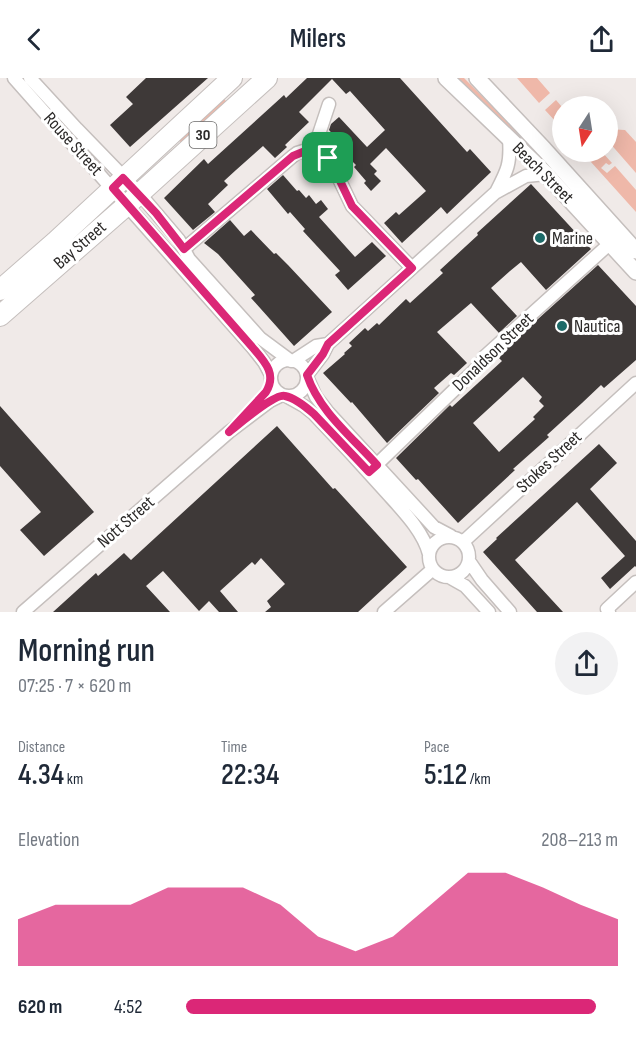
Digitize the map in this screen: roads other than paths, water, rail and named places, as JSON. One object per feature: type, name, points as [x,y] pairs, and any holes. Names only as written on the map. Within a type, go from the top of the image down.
[{"type":"main road","name":"Bay Street","points":[[0,316],[118,183],[232,78]]},
{"type":"main road","name":"Bay Street","points":[[0,290],[133,199],[267,78]]},
{"type":"street","name":"Rouse Street","points":[[14,78],[133,199],[264,362],[271,377]]},
{"type":"street","name":"Rouse Street","points":[[30,78],[118,183]]},
{"type":"street","name":"Beach Street","points":[[446,78],[615,239],[636,251]]},
{"type":"street","name":"Beach Street","points":[[477,78],[535,139],[615,239],[636,272]]},
{"type":"street","points":[[314,149],[329,104]]},
{"type":"street","points":[[522,151],[535,139]]},
{"type":"street","points":[[495,193],[510,162],[509,140]]},
{"type":"street","points":[[184,249],[293,156],[305,150],[314,149],[322,152],[331,162],[352,206],[412,268]]},
{"type":"street","points":[[284,395],[301,392],[306,385],[307,376],[328,344],[495,193],[526,176],[546,174]]},
{"type":"street","name":"Rouse Street","points":[[133,199],[170,229],[194,264],[260,338],[292,361]]},
{"type":"street","name":"Donaldson Street","points":[[373,468],[480,365],[484,357],[615,239]]},
{"type":"street","points":[[292,361],[316,346],[328,344]]},
{"type":"street","points":[[451,537],[434,527],[373,468],[314,414],[274,388],[271,377],[278,364],[292,361],[301,365],[316,397],[373,468],[424,540],[433,569],[465,586],[489,612]]},
{"type":"street","name":"Nott Street","points":[[229,432],[260,399],[268,388],[271,377]]},
{"type":"street","name":"Stokes Street","points":[[463,542],[636,382]]},
{"type":"street","name":"Nott Street","points":[[23,612],[229,432],[273,399],[284,395]]},
{"type":"street","points":[[429,554],[434,543],[439,539],[451,537],[463,542],[469,554],[469,561],[461,572],[449,576]]},
{"type":"street","points":[[469,561],[510,612]]},
{"type":"street","points":[[384,612],[433,569]]},
{"type":"street","points":[[609,612],[607,609],[636,582]]},
{"type":"place","name":"Marine","points":[[540,238]]},
{"type":"place","name":"Nautica","points":[[562,326]]}]
